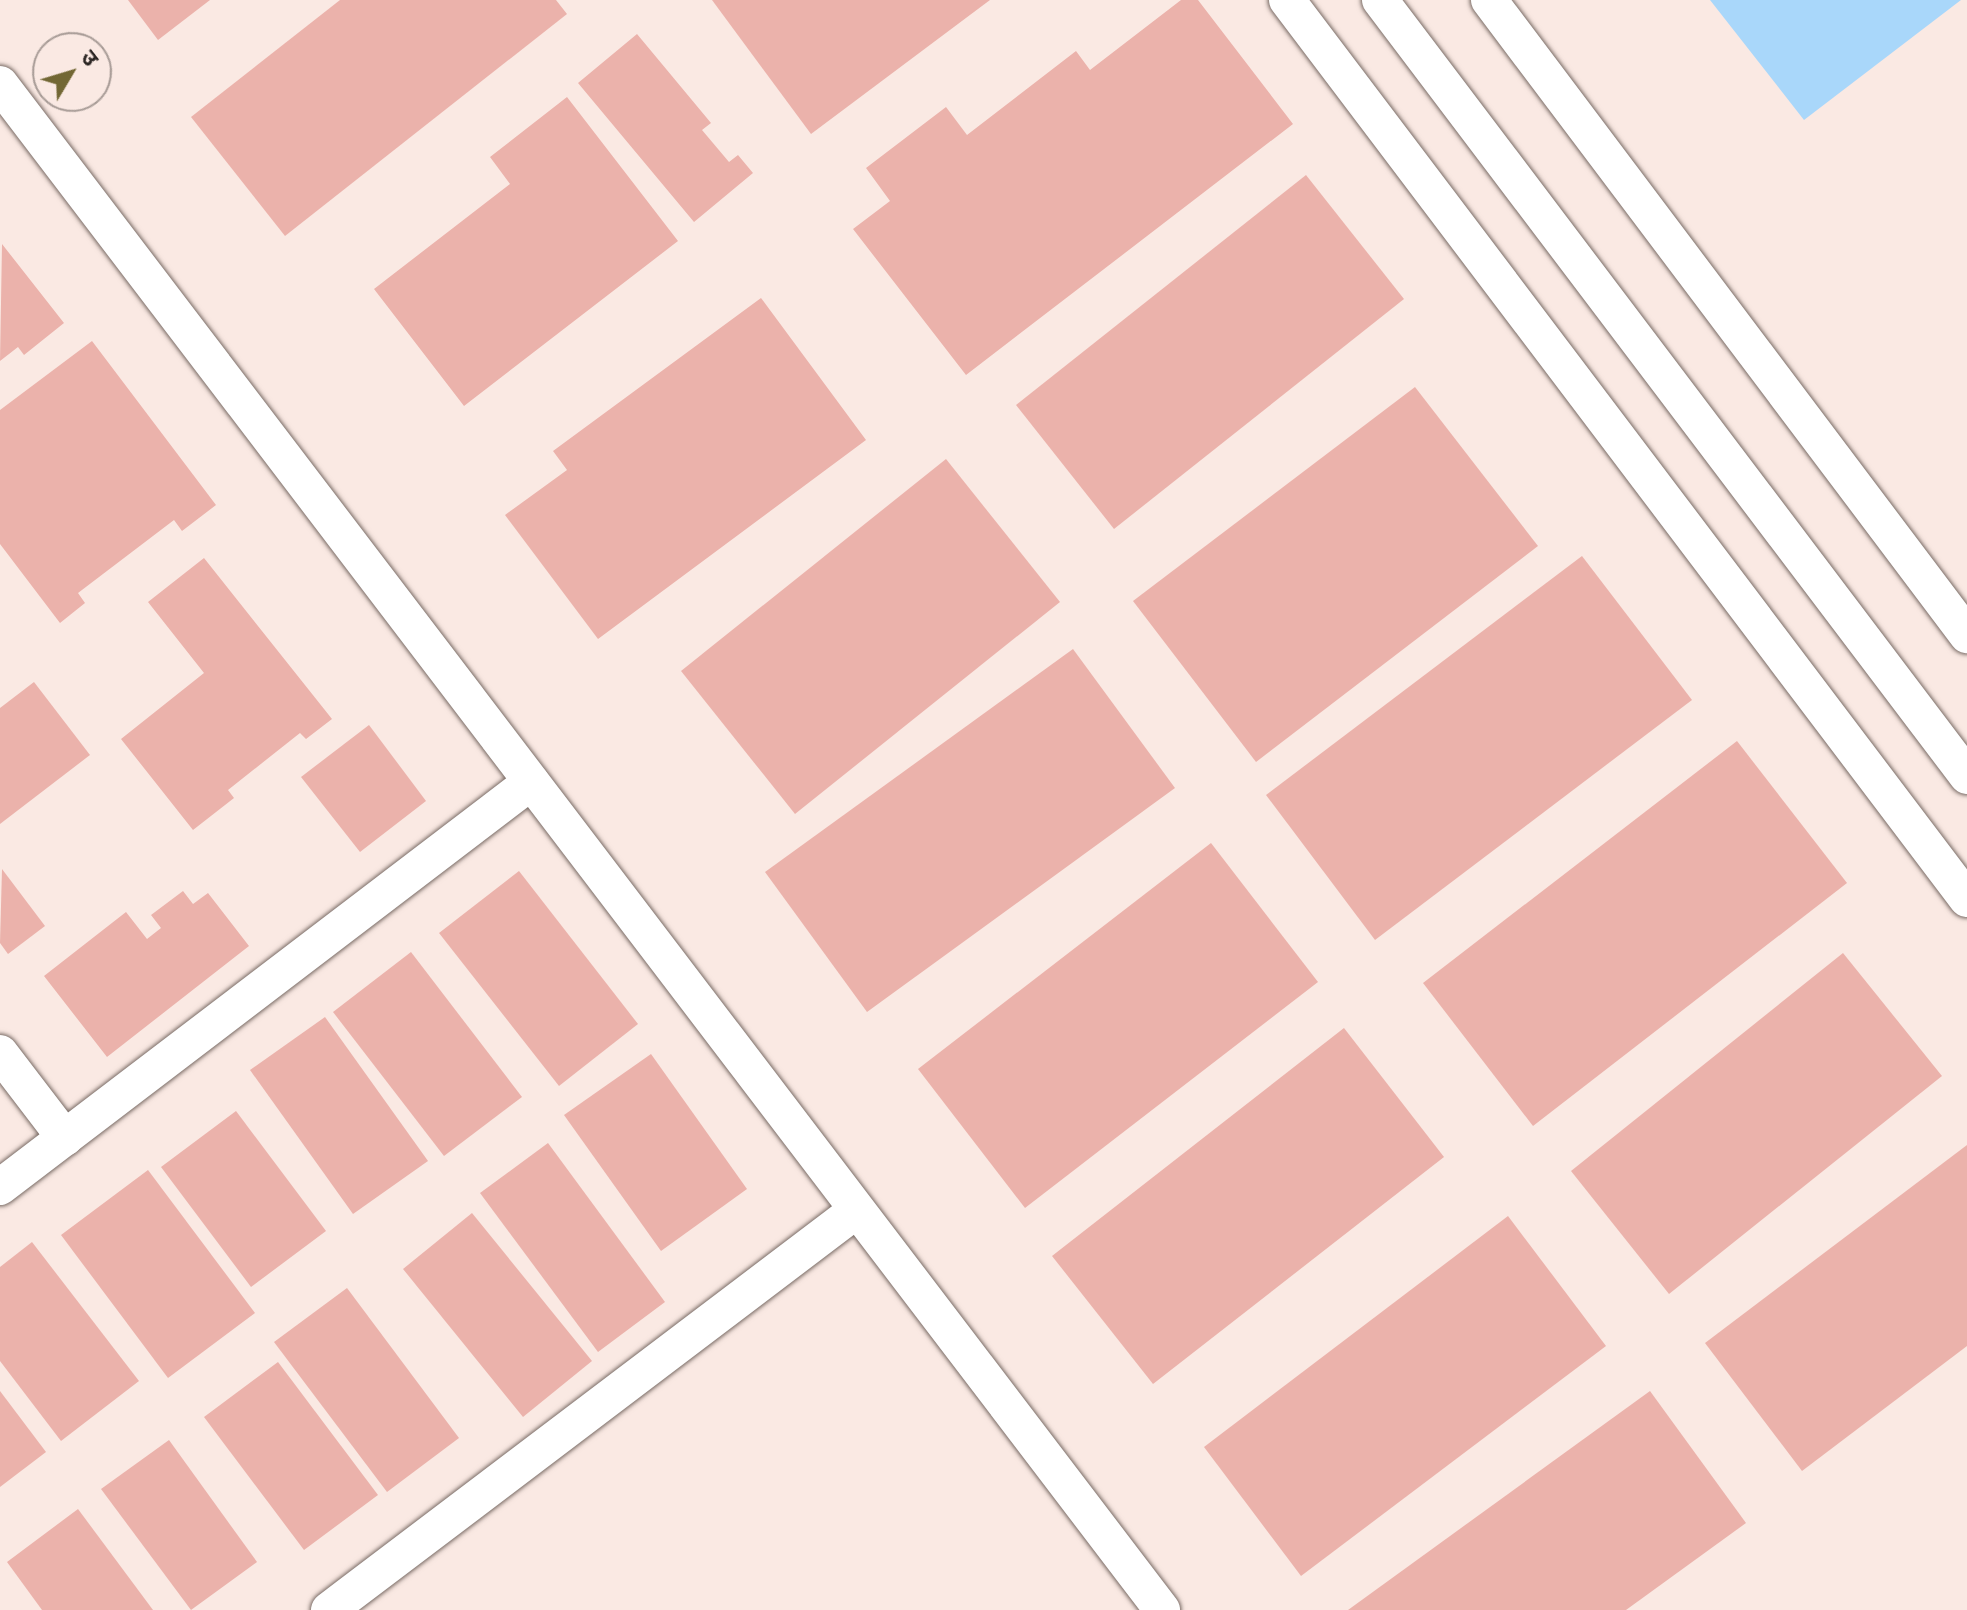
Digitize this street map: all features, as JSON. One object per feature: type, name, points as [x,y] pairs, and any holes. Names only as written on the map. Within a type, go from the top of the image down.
[{"type":"street","points":[[1287,0],[1967,899]]},
{"type":"street","points":[[1380,0],[1967,776]]},
{"type":"street","points":[[1489,0],[1967,635]]},
{"type":"street","points":[[0,84],[1162,1610]]},
{"type":"street","points":[[0,1187],[531,782]]},
{"type":"street","points":[[0,1053],[65,1138]]},
{"type":"street","points":[[329,1610],[857,1210]]},
{"type":"water","points":[[1710,0],[1961,0],[1804,120]]},
{"type":"building","points":[[128,0],[210,0],[158,40]]},
{"type":"building","points":[[340,0],[556,0],[567,14],[285,236],[191,117]]},
{"type":"building","points":[[712,0],[990,0],[811,134]]},
{"type":"building","points":[[1181,0],[1198,0],[1293,124],[966,375],[853,229],[890,201],[866,168],[946,107],[967,135],[1076,51],[1090,70]]},
{"type":"building","points":[[637,34],[711,123],[702,130],[729,162],[738,155],[753,173],[694,222],[578,83]]},
{"type":"building","points":[[567,97],[678,241],[464,406],[374,289],[510,184],[490,157]]},
{"type":"building","points":[[1306,175],[1404,299],[1114,529],[1016,405]]},
{"type":"building","points":[[2,244],[64,323],[24,355],[18,347],[0,361]]},
{"type":"building","points":[[761,298],[866,440],[598,639],[505,515],[567,470],[553,451]]},
{"type":"building","points":[[92,341],[216,505],[182,531],[174,520],[78,593],[85,603],[60,623],[0,544],[0,410]]},
{"type":"building","points":[[1415,387],[1538,546],[1256,762],[1133,601]]},
{"type":"building","points":[[946,459],[1060,602],[795,814],[681,671]]},
{"type":"building","points":[[1582,556],[1692,700],[1375,940],[1266,795]]},
{"type":"building","points":[[204,558],[332,719],[306,739],[300,733],[228,790],[234,798],[193,830],[121,739],[204,673],[148,602]]},
{"type":"building","points":[[1073,649],[1175,788],[867,1012],[765,872]]},
{"type":"building","points":[[34,682],[90,755],[0,824],[0,708]]},
{"type":"building","points":[[369,725],[426,801],[360,852],[301,777]]},
{"type":"building","points":[[1737,741],[1847,883],[1533,1126],[1423,983]]},
{"type":"building","points":[[1211,843],[1318,982],[1025,1208],[918,1069]]},
{"type":"building","points":[[2,869],[45,926],[8,954],[0,943]]},
{"type":"building","points":[[519,871],[638,1024],[559,1086],[439,933]]},
{"type":"building","points":[[183,891],[193,904],[208,893],[249,946],[107,1057],[44,976],[126,912],[147,939],[161,928],[151,915]]},
{"type":"building","points":[[411,952],[522,1097],[444,1156],[333,1012]]},
{"type":"building","points":[[1843,953],[1942,1076],[1669,1294],[1571,1171]]},
{"type":"building","points":[[325,1017],[428,1161],[353,1214],[250,1070]]},
{"type":"building","points":[[1344,1028],[1444,1157],[1153,1384],[1052,1256]]},
{"type":"building","points":[[651,1054],[747,1189],[661,1251],[564,1115]]},
{"type":"building","points":[[236,1111],[326,1231],[251,1287],[161,1167]]},
{"type":"building","points":[[548,1143],[665,1302],[598,1352],[480,1193]]},
{"type":"building","points":[[1967,1145],[1967,1346],[1802,1471],[1705,1343]]},
{"type":"building","points":[[148,1170],[255,1313],[168,1378],[61,1235]]},
{"type":"building","points":[[472,1213],[592,1361],[523,1417],[403,1269]]},
{"type":"building","points":[[1508,1216],[1606,1346],[1301,1576],[1204,1447]]},
{"type":"building","points":[[32,1242],[139,1381],[61,1441],[0,1361],[0,1267]]},
{"type":"building","points":[[347,1288],[459,1438],[387,1492],[274,1342]]},
{"type":"building","points":[[278,1362],[378,1495],[304,1550],[204,1417]]},
{"type":"building","points":[[0,1391],[46,1452],[0,1487]]},
{"type":"building","points":[[1650,1391],[1746,1523],[1626,1610],[1348,1610]]},
{"type":"building","points":[[169,1440],[257,1562],[191,1610],[101,1489]]},
{"type":"building","points":[[78,1509],[153,1610],[42,1610],[7,1562]]}]
